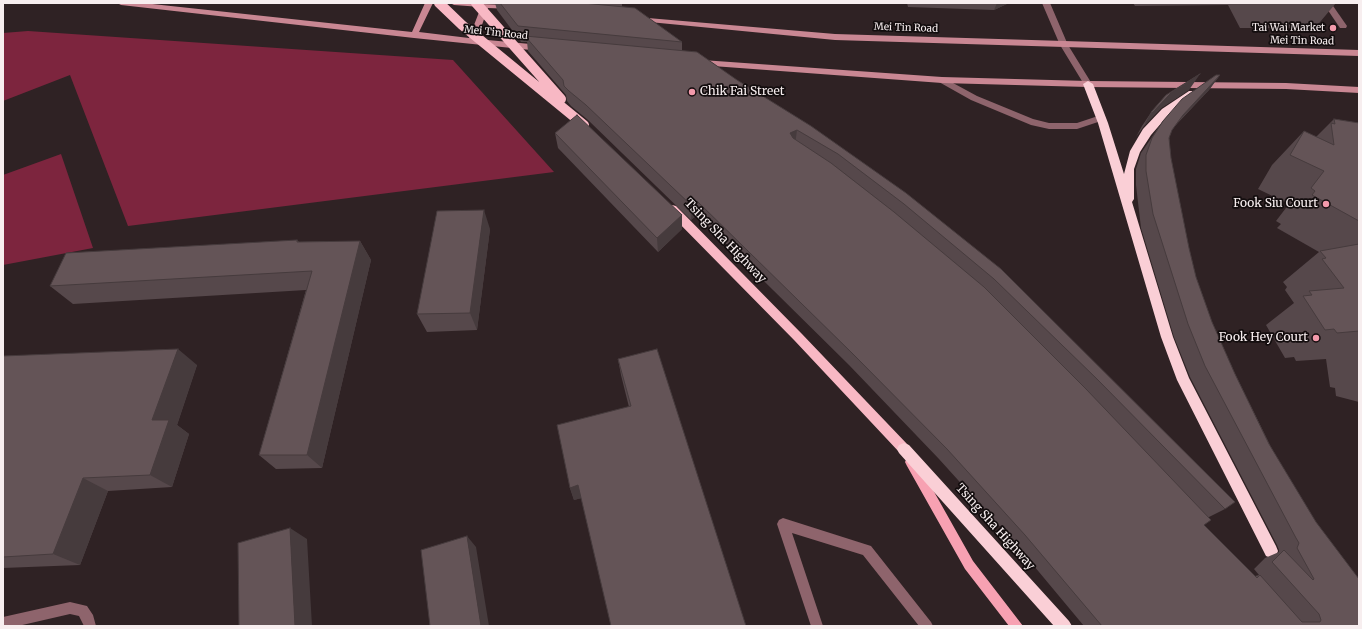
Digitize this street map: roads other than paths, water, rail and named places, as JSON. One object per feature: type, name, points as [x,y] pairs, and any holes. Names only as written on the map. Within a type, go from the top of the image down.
[{"type":"highway","points":[[439,3],[462,25],[587,128],[476,3]]},
{"type":"highway","points":[[1088,84],[1101,118],[1167,338],[1183,380],[1271,551]]},
{"type":"highway","points":[[1129,212],[1129,169],[1135,151],[1147,132],[1166,111],[1204,85]]},
{"type":"highway","name":"Tsing Sha Highway","points":[[662,199],[798,337],[904,449],[1064,626]]},
{"type":"main road","name":"Mei Tin Road","points":[[121,3],[414,36],[549,49]]},
{"type":"main road","points":[[414,36],[429,3]]},
{"type":"main road","points":[[454,3],[486,4],[517,8]]},
{"type":"main road","points":[[472,41],[486,4]]},
{"type":"main road","name":"Mei Tin Road","points":[[633,18],[836,37],[1359,53]]},
{"type":"main road","points":[[692,63],[942,80],[1088,84],[1204,85],[1359,90]]},
{"type":"main road","name":"Tsing Sha Highway","points":[[904,449],[969,565],[1017,626]]},
{"type":"street","points":[[1046,3],[1064,45],[1088,84]]},
{"type":"street","points":[[1327,3],[1343,26]]},
{"type":"street","points":[[942,80],[974,98],[1030,122],[1049,126],[1071,126],[1101,118]]},
{"type":"street","points":[[817,626],[783,524],[867,550],[927,626]]},
{"type":"street","points":[[3,622],[70,608],[83,610],[90,619],[90,626]]},
{"type":"place","name":"Tai Wai Market","points":[[1333,28]]},
{"type":"place","name":"Chik Fai Street","points":[[692,92]]},
{"type":"place","name":"Fook Siu Court","points":[[1326,204]]},
{"type":"place","name":"Fook Hey Court","points":[[1316,338]]}]
